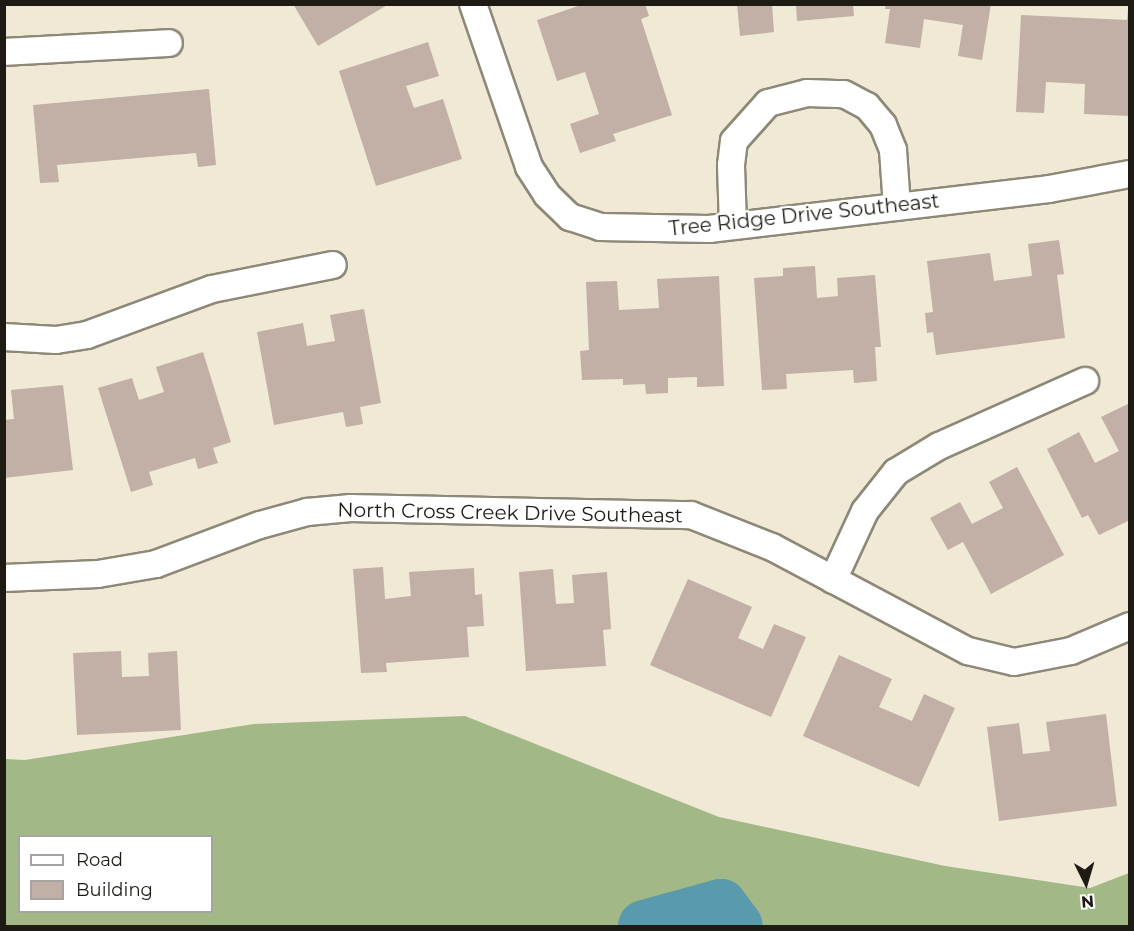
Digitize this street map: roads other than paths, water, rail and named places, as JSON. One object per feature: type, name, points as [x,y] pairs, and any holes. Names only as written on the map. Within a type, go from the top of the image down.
[{"type":"street","name":"Tree Ridge Drive Southeast","points":[[473,4],[530,167],[547,195],[570,217],[600,227],[633,230],[734,226],[1049,189],[1130,174]]},
{"type":"street","points":[[4,52],[169,43]]},
{"type":"street","points":[[734,226],[731,165],[734,141],[768,103],[807,93],[844,94],[867,106],[883,125],[893,150],[897,207]]},
{"type":"street","points":[[4,337],[56,340],[87,335],[212,289],[333,265]]},
{"type":"street","points":[[833,580],[865,511],[896,472],[939,446],[1085,381]]},
{"type":"street","name":"North Cross Creek Drive Southeast","points":[[4,578],[98,574],[156,564],[260,525],[307,512],[390,507],[691,515],[772,547],[968,651],[1014,662],[1071,651],[1130,626]]},
{"type":"waterway","points":[[644,926],[721,905],[737,926]]}]
